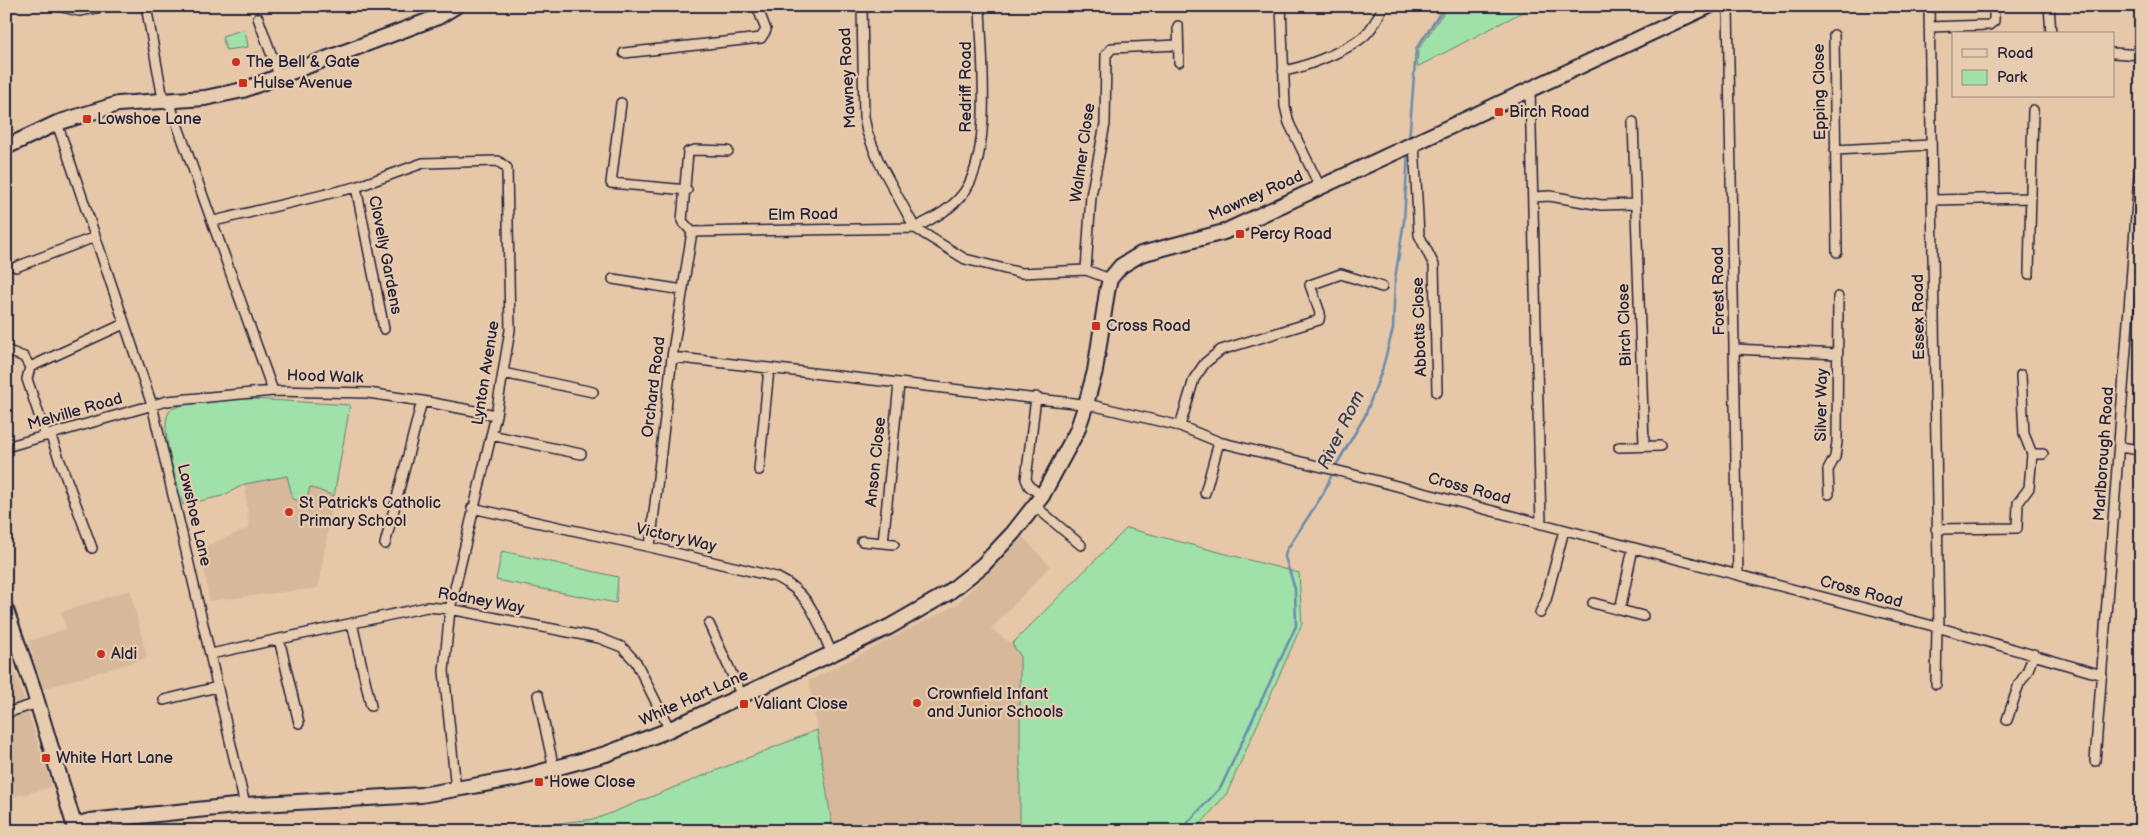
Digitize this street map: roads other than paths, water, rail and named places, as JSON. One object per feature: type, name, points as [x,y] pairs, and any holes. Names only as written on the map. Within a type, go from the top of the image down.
[{"type":"street","points":[[58,6],[79,11],[107,6]]},
{"type":"street","points":[[146,6],[166,99],[214,221],[273,391]]},
{"type":"street","points":[[6,147],[58,122],[118,104],[166,99],[204,98],[243,90],[280,78],[438,17],[456,6]]},
{"type":"street","points":[[624,53],[751,41],[761,38],[766,30],[757,6]]},
{"type":"street","name":"Mawney Road","points":[[862,6],[864,111],[867,132],[879,162],[915,228],[965,259],[1021,273],[1086,270],[1110,279],[1121,266],[1141,254],[1224,232],[1709,6]]},
{"type":"street","name":"Redriff Road","points":[[915,228],[948,210],[964,193],[974,169],[982,138],[983,112],[980,6]]},
{"type":"street","points":[[1282,6],[1285,106],[1289,123],[1320,187]]},
{"type":"street","points":[[1283,71],[1316,60],[1360,40],[1377,19],[1383,6]]},
{"type":"street","name":"Forest Road","points":[[1728,6],[1738,575]]},
{"type":"street","name":"Essex Road","points":[[1929,6],[1938,628],[1936,684]]},
{"type":"street","points":[[1929,27],[1989,25],[1994,20],[1994,6]]},
{"type":"street","points":[[2049,6],[2051,32]]},
{"type":"street","points":[[258,18],[280,78]]},
{"type":"street","points":[[1178,26],[1180,62]]},
{"type":"street","name":"Epping Close","points":[[1834,35],[1837,252]]},
{"type":"street","name":"Walmer Close","points":[[1086,270],[1091,196],[1104,124],[1106,54],[1112,48],[1178,45]]},
{"type":"street","points":[[2114,54],[2141,55]]},
{"type":"street","points":[[1530,90],[1541,524]]},
{"type":"street","points":[[621,103],[611,183],[687,190]]},
{"type":"street","points":[[2029,274],[2033,110]]},
{"type":"street","name":"Lowshoe Lane","points":[[58,122],[152,405],[245,805]]},
{"type":"street","name":"Birch Close","points":[[1633,122],[1644,445]]},
{"type":"street","name":"Epping Close","points":[[1836,150],[1930,145]]},
{"type":"street","name":"Abbotts Close","points":[[1409,146],[1420,235],[1434,265],[1437,392]]},
{"type":"street","name":"Marlborough Road","points":[[2096,761],[2119,447],[2137,267],[2141,149]]},
{"type":"street","points":[[692,232],[682,221],[687,190],[688,152],[695,150],[728,151]]},
{"type":"street","name":"Lynton Avenue","points":[[214,221],[356,187],[423,163],[498,161],[505,164],[507,168],[510,330],[496,415],[472,508],[450,609],[444,671],[456,790]]},
{"type":"street","name":"Clovelly Gardens","points":[[356,187],[384,328]]},
{"type":"street","points":[[1533,196],[1550,196],[1601,205],[1635,204]]},
{"type":"street","points":[[1932,200],[2030,198]]},
{"type":"street","name":"Elm Road","points":[[692,232],[915,228]]},
{"type":"street","name":"Orchard Road","points":[[650,547],[672,357],[692,232]]},
{"type":"street","points":[[16,267],[95,237]]},
{"type":"street","points":[[1180,426],[1194,379],[1205,363],[1222,350],[1319,320],[1320,312],[1310,285],[1340,274],[1382,287]]},
{"type":"street","points":[[613,279],[682,290]]},
{"type":"street","name":"White Hart Lane","points":[[76,828],[90,822],[245,805],[421,795],[456,790],[554,769],[623,748],[670,730],[890,626],[951,591],[983,565],[1039,501],[1073,439],[1086,404],[1095,371],[1110,279]]},
{"type":"street","name":"Silver Way","points":[[1829,494],[1828,470],[1835,457],[1838,442],[1838,297]]},
{"type":"street","points":[[30,367],[124,324]]},
{"type":"street","name":"Silver Way","points":[[1735,349],[1837,354]]},
{"type":"street","points":[[6,350],[24,357],[30,367],[27,379],[92,548]]},
{"type":"street","name":"Cross Road","points":[[672,357],[769,370],[1036,397],[1086,404],[1180,426],[1219,442],[1324,467],[1938,628],[2102,675]]},
{"type":"street","points":[[760,470],[769,370]]},
{"type":"street","points":[[503,373],[593,392]]},
{"type":"street","points":[[1936,529],[2017,528],[2018,503],[2029,488],[2032,454],[2024,434],[2021,375]]},
{"type":"street","name":"Anson Close","points":[[883,543],[898,384]]},
{"type":"street","name":"Hood Walk","points":[[152,405],[188,397],[273,391],[368,393],[422,400],[496,415]]},
{"type":"street","points":[[1036,397],[1026,479],[1039,501],[1081,545]]},
{"type":"street","points":[[385,544],[422,400]]},
{"type":"street","name":"Melville Road","points":[[6,447],[152,405]]},
{"type":"street","points":[[491,435],[581,454]]},
{"type":"street","points":[[1204,492],[1219,442]]},
{"type":"street","points":[[1619,447],[1660,446]]},
{"type":"street","points":[[2119,447],[2141,450]]},
{"type":"street","points":[[2032,454],[2043,454]]},
{"type":"street","name":"Victory Way","points":[[472,508],[776,577],[788,582],[799,591],[811,606],[832,654]]},
{"type":"street","points":[[1540,613],[1546,600],[1564,530]]},
{"type":"street","points":[[862,542],[894,544]]},
{"type":"street","points":[[1620,610],[1633,548]]},
{"type":"street","points":[[1593,603],[1644,616]]},
{"type":"street","name":"Rodney Way","points":[[211,654],[427,607],[450,609],[599,638],[622,647],[636,662],[670,730]]},
{"type":"street","points":[[6,610],[38,703],[76,828]]},
{"type":"street","points":[[352,624],[370,706]]},
{"type":"street","points":[[709,624],[742,696]]},
{"type":"street","points":[[280,639],[299,724]]},
{"type":"street","points":[[2007,720],[2019,684],[2027,672],[2034,654]]},
{"type":"street","points":[[164,700],[217,687]]},
{"type":"street","points":[[538,695],[554,769]]},
{"type":"street","points":[[6,713],[38,703]]},
{"type":"waterway","name":"River Rom","points":[[1409,141],[1416,49],[1445,6]]},
{"type":"waterway","name":"River Rom","points":[[1335,467],[1365,416],[1382,370],[1393,329],[1395,279],[1404,221],[1408,151]]},
{"type":"waterway","name":"River Rom","points":[[1180,831],[1221,787],[1296,626],[1295,589],[1285,557],[1286,551],[1323,494],[1333,472]]},
{"type":"place","name":"The Bell & Gate","points":[[236,62]]},
{"type":"place","name":"Hulse Avenue","points":[[243,83]]},
{"type":"place","name":"Birch Road","points":[[1499,112]]},
{"type":"place","name":"Lowshoe Lane","points":[[87,119]]},
{"type":"place","name":"Percy Road","points":[[1240,234]]},
{"type":"place","name":"Cross Road","points":[[1096,326]]},
{"type":"place","name":"St Patrick's Catholic Primary School","points":[[289,512]]},
{"type":"place","name":"Aldi","points":[[101,654]]},
{"type":"place","name":"Crownfield Infant and Junior Schools","points":[[917,703]]},
{"type":"place","name":"Valiant Close","points":[[744,704]]},
{"type":"place","name":"White Hart Lane","points":[[46,758]]},
{"type":"place","name":"Howe Close","points":[[539,782]]}]
